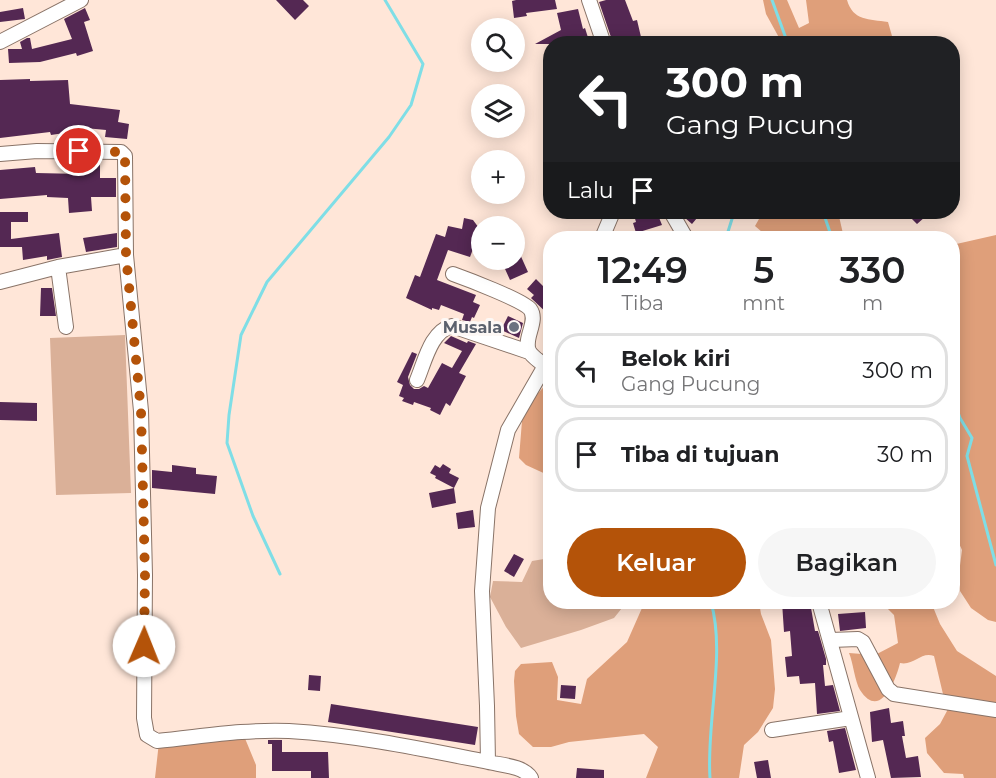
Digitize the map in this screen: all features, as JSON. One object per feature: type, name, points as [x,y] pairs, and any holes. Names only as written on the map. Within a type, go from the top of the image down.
[{"type":"street","points":[[0,42],[81,0]]},
{"type":"street","points":[[589,0],[601,36]]},
{"type":"street","points":[[0,154],[37,151],[121,152],[125,156],[126,255],[141,411],[145,575],[144,718],[147,735],[157,741],[288,731],[358,737],[488,762],[521,770],[529,774],[531,778]]},
{"type":"street","points":[[0,282],[58,267],[126,255]]},
{"type":"street","points":[[58,267],[66,327]]},
{"type":"street","points":[[453,274],[489,288],[529,308],[533,317],[529,352]]},
{"type":"street","points":[[417,380],[436,334],[452,326],[529,352],[543,359]]},
{"type":"street","points":[[488,762],[488,706],[482,591],[488,508],[508,430],[543,370]]},
{"type":"street","points":[[821,609],[868,778]]},
{"type":"street","points":[[831,640],[858,639],[863,642],[888,689],[894,694],[996,710]]},
{"type":"street","points":[[772,730],[851,718]]},
{"type":"shaded area","points":[[763,0],[787,0],[799,28],[809,23],[806,0],[847,0],[853,12],[863,18],[888,22],[892,36],[778,36],[766,14]]},
{"type":"shaded area","points":[[759,219],[840,219],[842,231],[761,231],[755,226]]},
{"type":"shaded area","points":[[996,235],[996,622],[988,620],[971,608],[960,591],[962,550],[960,546],[960,243]]},
{"type":"shaded area","points":[[125,335],[131,493],[56,495],[50,338]]},
{"type":"shaded area","points":[[543,388],[543,473],[526,465],[519,458],[522,421],[530,402]]},
{"type":"shaded area","points":[[543,559],[543,609],[621,609],[614,618],[521,648],[506,627],[490,597],[493,581],[522,582],[532,561]]},
{"type":"shaded area","points":[[642,609],[760,609],[771,640],[775,689],[773,708],[758,732],[744,745],[739,778],[646,778],[658,747],[644,734],[569,742],[551,747],[533,747],[519,734],[514,681],[515,671],[521,664],[552,662],[558,677],[557,700],[581,704],[587,679],[627,642]]},
{"type":"shaded area","points":[[888,609],[934,609],[940,624],[957,651],[996,676],[996,778],[964,778],[963,774],[944,773],[927,753],[925,738],[940,724],[947,711],[934,656],[925,655],[900,663],[891,687],[880,700],[874,701],[867,698],[860,690],[849,653],[875,655],[898,643],[894,615]]},
{"type":"shaded area","points":[[160,733],[213,733],[244,736],[256,765],[256,778],[155,778]]},
{"type":"building","points":[[276,0],[303,0],[309,6],[295,20]]},
{"type":"building","points":[[555,0],[557,9],[526,13],[527,16],[514,18],[512,1]]},
{"type":"building","points":[[625,0],[633,21],[637,20],[641,36],[611,36],[599,2]]},
{"type":"building","points":[[23,8],[25,19],[0,22],[0,12]]},
{"type":"building","points":[[85,8],[90,20],[84,22],[93,51],[40,62],[9,63],[8,49],[22,49],[20,42],[27,38],[30,38],[32,49],[72,39],[64,19]]},
{"type":"building","points":[[578,9],[583,29],[585,28],[588,36],[550,36],[561,30],[557,13]]},
{"type":"building","points":[[30,79],[30,81],[68,80],[70,104],[120,110],[118,122],[129,124],[127,139],[105,137],[106,130],[85,128],[85,134],[71,132],[51,135],[50,132],[0,138],[0,80]]},
{"type":"building","points":[[81,161],[100,161],[100,178],[116,178],[116,197],[91,197],[92,211],[69,213],[68,198],[47,197],[47,195],[0,199],[0,170],[35,167],[36,173],[81,174]]},
{"type":"building","points":[[0,212],[28,212],[28,222],[11,222],[11,239],[59,233],[62,257],[47,260],[47,256],[23,260],[22,247],[0,247]]},
{"type":"building","points":[[464,218],[471,220],[470,257],[448,250],[437,280],[476,295],[473,302],[480,305],[470,322],[462,320],[464,314],[441,305],[439,310],[432,308],[432,310],[406,298],[415,275],[420,277],[436,234],[445,237],[448,226],[462,229]]},
{"type":"building","points":[[635,219],[660,219],[662,225],[635,231],[633,223],[636,222]]},
{"type":"building","points":[[686,219],[696,219],[692,224]]},
{"type":"building","points":[[912,219],[923,219],[917,224]]},
{"type":"building","points":[[117,233],[117,247],[86,252],[83,238]]},
{"type":"building","points":[[525,265],[528,272],[510,280],[506,270],[525,270]]},
{"type":"building","points":[[536,279],[543,286],[543,309],[531,298],[534,295],[527,289]]},
{"type":"building","points":[[41,288],[52,288],[56,316],[40,316]]},
{"type":"building","name":"Musala","points":[[508,316],[523,323],[519,338],[501,330]]},
{"type":"building","points":[[451,336],[476,344],[459,373],[466,376],[450,406],[446,403],[440,415],[430,410],[431,408],[414,402],[413,405],[402,401],[404,398],[399,396],[403,385],[397,382],[412,352],[417,354],[408,377],[410,385],[414,389],[424,386],[428,388],[442,363],[452,368],[462,351],[444,343]]},
{"type":"building","points":[[0,402],[37,403],[37,421],[0,420]]},
{"type":"building","points":[[443,464],[451,469],[449,473],[459,478],[454,488],[430,473],[435,465],[440,468]]},
{"type":"building","points":[[172,465],[196,468],[196,474],[217,476],[215,494],[152,488],[152,470],[172,472]]},
{"type":"building","points":[[454,488],[456,503],[432,508],[429,493]]},
{"type":"building","points":[[473,510],[475,527],[458,529],[456,513]]},
{"type":"building","points":[[514,554],[524,559],[514,577],[504,571]]},
{"type":"building","points":[[782,609],[811,609],[815,631],[818,631],[826,659],[826,665],[823,665],[825,686],[833,685],[840,711],[817,714],[815,683],[800,684],[799,676],[787,677],[785,657],[792,656],[790,631],[784,632]]},
{"type":"building","points":[[865,612],[866,628],[840,631],[838,614]]},
{"type":"building","points":[[309,675],[321,676],[320,691],[308,690]]},
{"type":"building","points":[[561,685],[576,686],[575,699],[560,698]]},
{"type":"building","points":[[331,704],[478,727],[475,745],[328,722]]},
{"type":"building","points":[[889,708],[891,723],[903,721],[905,736],[902,736],[906,758],[918,756],[921,777],[891,778],[883,740],[872,742],[870,712]]},
{"type":"building","points":[[845,728],[856,770],[839,773],[833,741],[829,742],[827,731]]},
{"type":"building","points":[[268,740],[282,740],[282,752],[328,752],[329,778],[311,778],[311,771],[272,771],[272,744],[268,744]]},
{"type":"building","points":[[768,760],[771,778],[757,778],[754,762]]},
{"type":"building","points":[[577,768],[604,770],[604,778],[576,778]]},
{"type":"waterway","points":[[280,574],[253,516],[227,443],[241,335],[267,282],[389,137],[411,105],[423,64],[385,0]]},
{"type":"waterway","points":[[772,0],[785,36]]},
{"type":"waterway","points":[[728,231],[732,219]]},
{"type":"waterway","points":[[825,219],[830,231]]},
{"type":"waterway","points":[[960,418],[972,438],[967,456],[996,565]]},
{"type":"waterway","points":[[710,778],[717,644],[712,609]]},
{"type":"place","name":"Musala","points":[[514,327]]},
{"type":"route","points":[[79,151],[121,152],[125,156],[126,255],[141,411],[145,575],[144,646]]}]
